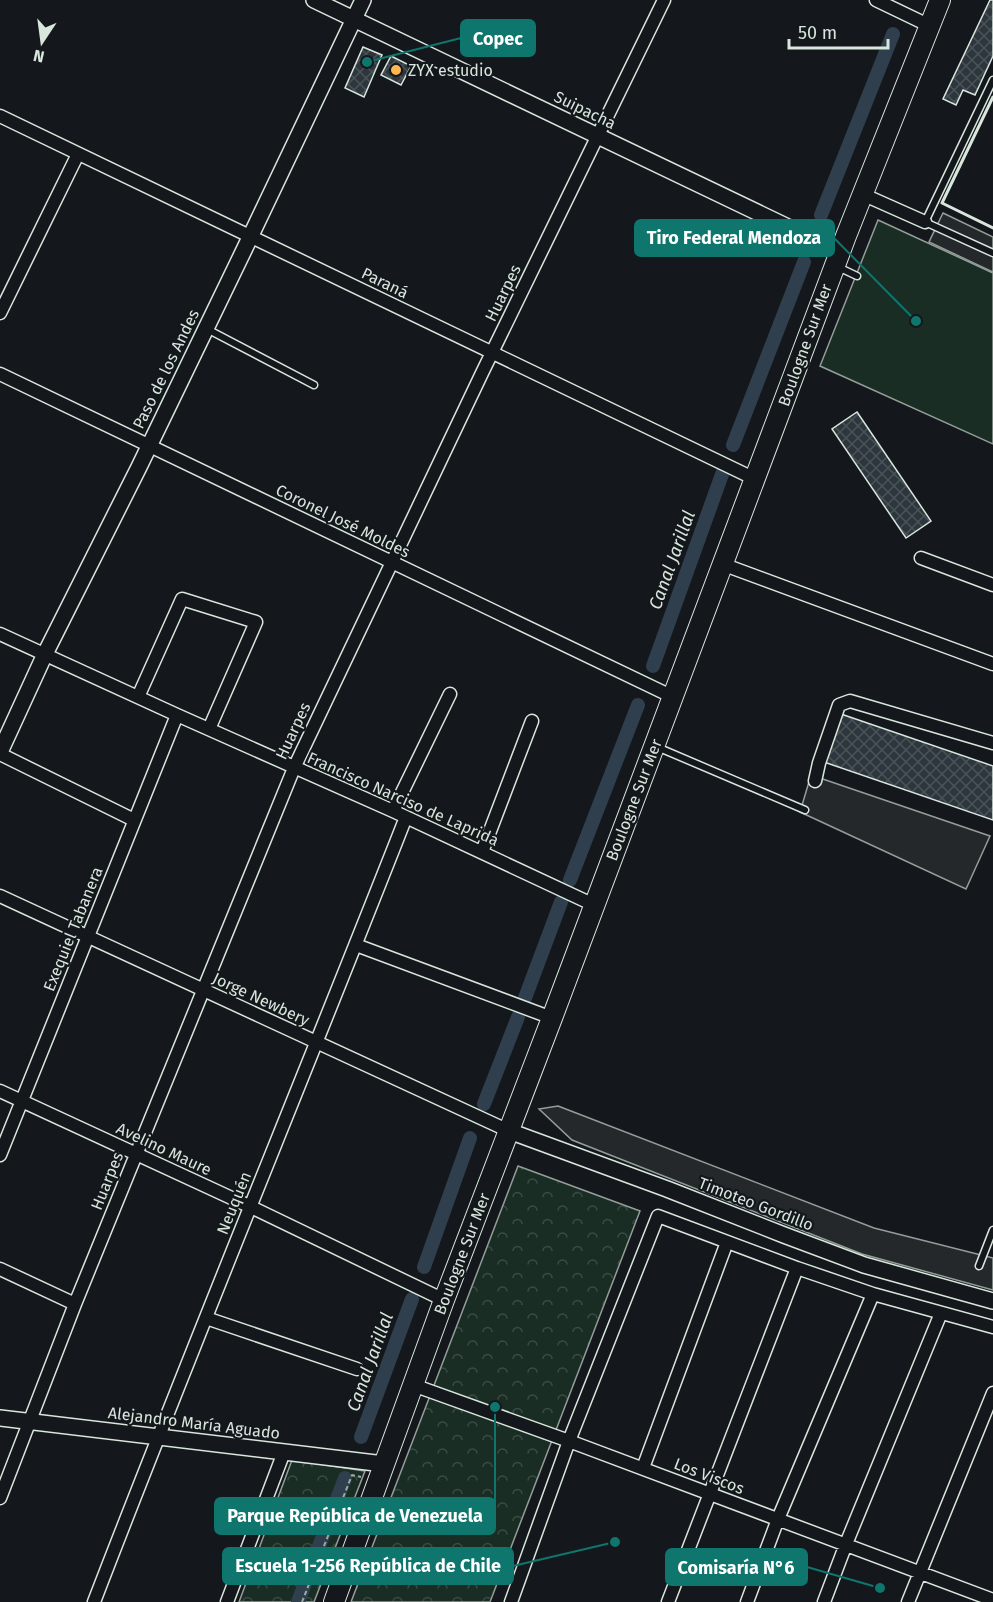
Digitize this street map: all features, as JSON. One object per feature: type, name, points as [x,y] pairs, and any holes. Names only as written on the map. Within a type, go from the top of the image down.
[{"type":"main road","name":"Boulogne Sur Mer","points":[[334,1602],[444,1300],[837,259],[940,0]]},
{"type":"street","name":"Suipacha","points":[[314,0],[598,136],[837,259]]},
{"type":"street","name":"Paso de los Andes","points":[[0,753],[45,654],[149,446],[363,0]]},
{"type":"street","name":"Huarpes","points":[[0,1497],[75,1304],[294,768],[492,352],[664,0]]},
{"type":"street","points":[[876,0],[930,26]]},
{"type":"street","name":"Paraná","points":[[0,116],[755,479]]},
{"type":"street","points":[[0,313],[78,154]]},
{"type":"street","points":[[862,194],[926,222]]},
{"type":"street","name":"Coronel José Moldes","points":[[0,374],[673,698]]},
{"type":"street","points":[[921,558],[993,585]]},
{"type":"street","points":[[722,564],[993,664]]},
{"type":"street","points":[[138,697],[182,599],[256,622],[208,729]]},
{"type":"street","name":"Francisco Narciso de Laprida","points":[[0,634],[393,811],[594,905]]},
{"type":"street","points":[[393,811],[450,694]]},
{"type":"street","points":[[816,781],[819,763],[839,705],[850,701],[993,744]]},
{"type":"street","name":"Exequiel Tabanera","points":[[0,1155],[177,715]]},
{"type":"street","points":[[482,852],[532,721]]},
{"type":"street","points":[[0,753],[134,820]]},
{"type":"street","name":"Neuquén","points":[[93,1602],[406,817]]},
{"type":"street","name":"Jorge Newbery","points":[[0,896],[509,1131]]},
{"type":"street","points":[[356,945],[552,1018]]},
{"type":"street","name":"Avelino Maure","points":[[0,1091],[251,1207],[444,1300]]},
{"type":"street","name":"Timoteo Gordillo","points":[[509,1131],[864,1265],[993,1301]]},
{"type":"street","points":[[511,1602],[569,1441],[658,1216],[873,1294],[993,1327]]},
{"type":"street","points":[[644,1468],[727,1242]]},
{"type":"street","points":[[668,1602],[797,1268]]},
{"type":"street","points":[[0,1269],[75,1304]]},
{"type":"street","points":[[747,1602],[778,1519],[873,1294]]},
{"type":"street","points":[[824,1602],[941,1313]]},
{"type":"street","points":[[206,1318],[357,1369]]},
{"type":"street","name":"Los Viscos","points":[[413,1385],[644,1468],[920,1572],[992,1595]]},
{"type":"street","points":[[908,1602],[993,1393]]},
{"type":"street","name":"Alejandro María Aguado","points":[[0,1418],[284,1452],[381,1473]]},
{"type":"street","points":[[227,1602],[284,1452]]},
{"type":"lane","points":[[993,80],[926,222],[993,253]]},
{"type":"lane","points":[[837,259],[856,276]]},
{"type":"lane","points":[[206,328],[314,385]]},
{"type":"lane","points":[[654,746],[805,810]]},
{"type":"lane","points":[[979,1266],[993,1230]]},
{"type":"path","points":[[302,1602],[352,1475],[381,1473]]},
{"type":"green space","points":[[878,220],[993,273],[993,444],[820,366]]},
{"type":"green space","points":[[518,1166],[640,1211],[490,1602],[351,1602]]},
{"type":"green space","points":[[292,1460],[365,1471],[314,1602],[239,1602]]},
{"type":"shaded area","points":[[943,213],[993,237],[993,272],[929,242]]},
{"type":"shaded area","points":[[811,775],[990,836],[966,889],[800,812]]},
{"type":"shaded area","points":[[558,1106],[874,1228],[993,1258],[993,1290],[862,1254],[572,1140],[539,1109]]},
{"type":"building","points":[[990,0],[993,0],[993,56],[975,95],[963,90],[956,105],[943,99]]},
{"type":"building","points":[[363,47],[382,55],[364,97],[345,88]]},
{"type":"building","name":"ZYX estudio","points":[[391,56],[411,66],[401,85],[381,75]]},
{"type":"building","points":[[857,412],[931,521],[906,538],[832,429]]},
{"type":"building","points":[[841,714],[993,766],[993,820],[824,762]]},
{"type":"waterway","name":"Canal Jarillal","points":[[821,215],[893,34]]},
{"type":"waterway","name":"Canal Jarillal","points":[[733,445],[804,262]]},
{"type":"waterway","name":"Canal Jarillal","points":[[653,666],[725,466]]},
{"type":"waterway","name":"Canal Jarillal","points":[[570,880],[638,705]]},
{"type":"waterway","name":"Canal Jarillal","points":[[525,998],[561,902]]},
{"type":"waterway","name":"Canal Jarillal","points":[[484,1104],[518,1017]]},
{"type":"waterway","name":"Canal Jarillal","points":[[424,1267],[470,1138]]},
{"type":"waterway","name":"Canal Jarillal","points":[[361,1437],[412,1299]]},
{"type":"waterway","name":"Canal Jarillal","points":[[298,1602],[345,1478]]},
{"type":"wall","points":[[993,97],[942,203],[993,228]]},
{"type":"place","name":"Copec","points":[[367,62]]},
{"type":"place","name":"ZYX estudio","points":[[396,70]]},
{"type":"place","name":"Tiro Federal Mendoza","points":[[916,321]]},
{"type":"place","name":"Parque República de Venezuela","points":[[495,1407]]},
{"type":"place","name":"Escuela 1-256 República de Chile","points":[[615,1542]]},
{"type":"place","name":"Comisaría N°6","points":[[880,1588]]}]
